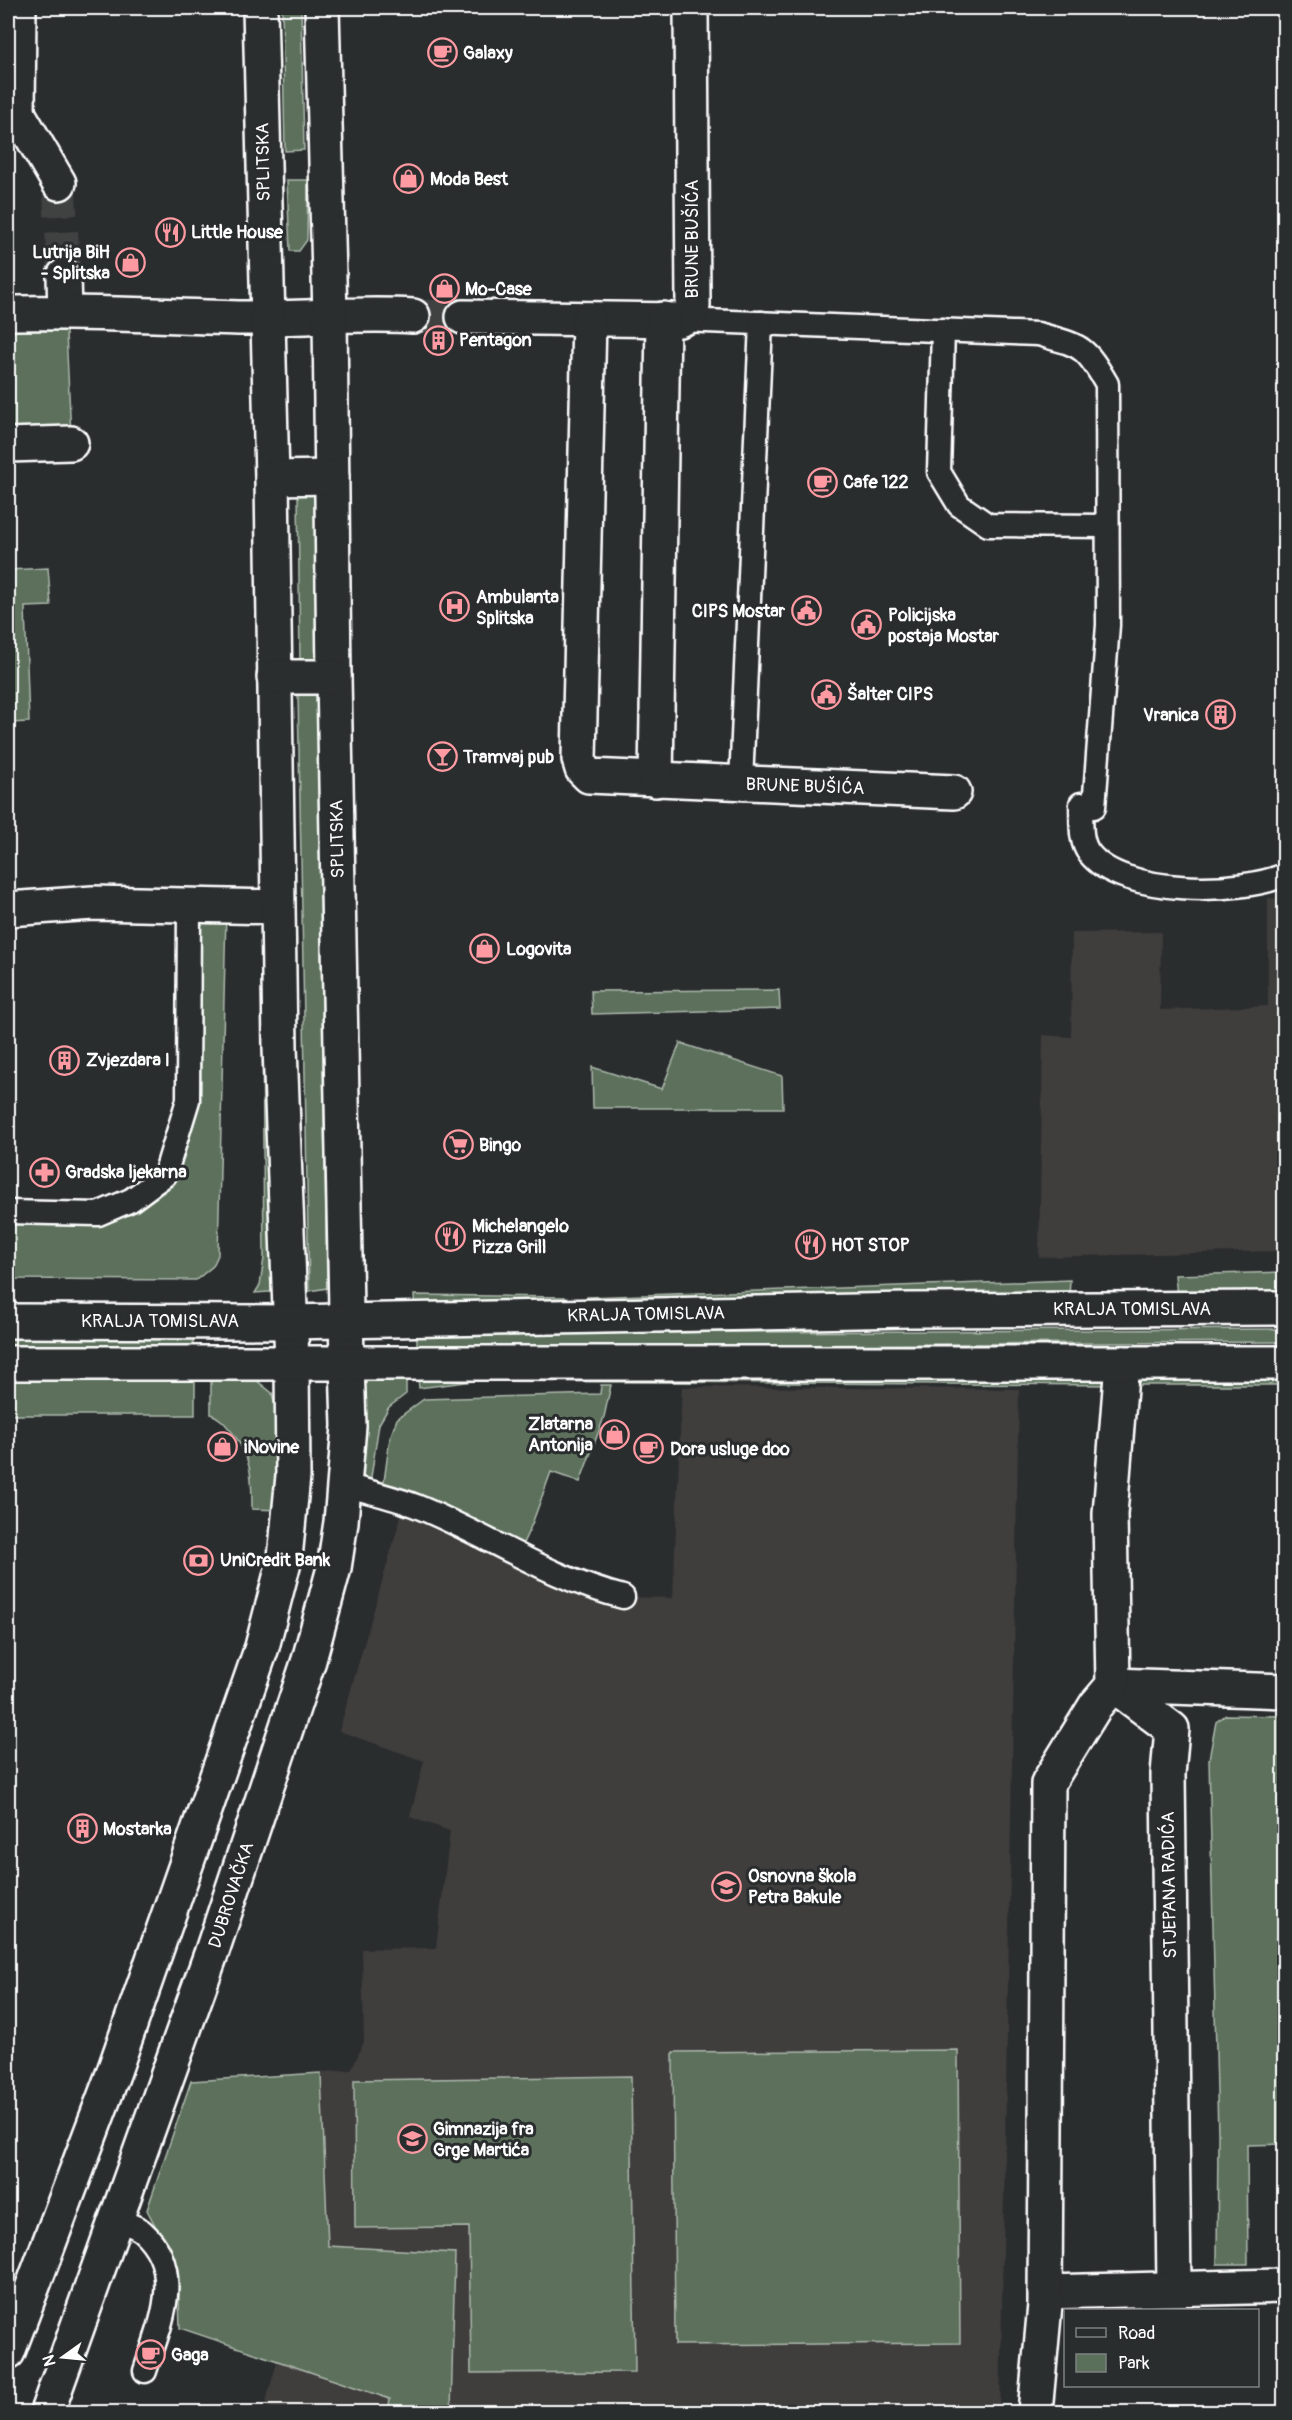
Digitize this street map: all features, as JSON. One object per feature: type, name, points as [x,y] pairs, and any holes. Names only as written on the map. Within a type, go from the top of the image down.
[{"type":"street","points":[[19,8],[13,113],[59,183]]},
{"type":"street","name":"SPLITSKA","points":[[260,8],[272,478],[277,907],[292,1362]]},
{"type":"street","name":"SPLITSKA","points":[[322,8],[330,316],[334,677],[348,1320],[347,1363]]},
{"type":"street","name":"BRUNE BUŠIĆA","points":[[671,319],[688,316],[693,306],[691,8]]},
{"type":"street","points":[[64,276],[65,312]]},
{"type":"street","points":[[8,313],[413,316]]},
{"type":"street","points":[[463,317],[671,319],[656,780]]},
{"type":"street","name":"BRUNE BUŠIĆA","points":[[589,320],[579,759],[582,769],[590,776],[954,792]]},
{"type":"street","points":[[8,445],[71,443]]},
{"type":"street","points":[[272,478],[332,477]]},
{"type":"street","points":[[274,677],[334,677]]},
{"type":"street","points":[[8,909],[93,903],[277,907]]},
{"type":"street","name":"KRALJA TOMISLAVA","points":[[8,1321],[289,1322],[921,1310],[1284,1308]]},
{"type":"street","points":[[8,2352],[114,2074],[262,1647],[286,1548],[293,1476],[292,1362]]},
{"type":"street","points":[[8,1363],[1284,1363]]},
{"type":"street","name":"DUBROVAČKA","points":[[46,2412],[211,1954],[309,1660],[334,1568],[345,1485],[349,1426],[347,1363]]},
{"type":"street","points":[[1035,2412],[1045,2292],[1048,1784],[1096,1705],[1113,1685],[1110,1514],[1122,1363]]},
{"type":"street","points":[[1113,1685],[1284,1691]]},
{"type":"street","name":"STJEPANA RADIĆA","points":[[1113,1685],[1172,1729],[1168,1774],[1174,2288]]},
{"type":"street","points":[[1045,2292],[1284,2286]]},
{"type":"lane","points":[[671,319],[1038,334],[1078,345],[1093,359],[1107,384],[1108,625],[1083,842],[1089,854],[1120,877],[1139,882],[1173,886],[1250,885],[1270,881],[1284,874]]},
{"type":"lane","points":[[741,783],[761,323]]},
{"type":"lane","points":[[943,330],[939,472],[959,505],[988,525],[1107,526]]},
{"type":"lane","points":[[8,1212],[98,1214],[131,1200],[165,1174],[188,1100],[189,905]]},
{"type":"lane","points":[[345,1485],[417,1506],[539,1566],[590,1588],[623,1597]]},
{"type":"lane","points":[[116,2220],[141,2230],[160,2254],[168,2276],[163,2313],[146,2371]]},
{"type":"shaded area","points":[[1268,898],[1284,899],[1284,1251],[1039,1257],[1043,1035],[1071,1037],[1072,933],[1161,932],[1160,1010],[1268,1006]]},
{"type":"shaded area","name":"Osnovna škola Petra Bakule","points":[[682,1387],[1019,1389],[1000,2412],[278,2412],[265,2405],[287,2326],[194,2266],[147,2210],[191,2081],[351,2070],[364,2042],[362,1949],[436,1948],[450,1831],[410,1817],[424,1761],[339,1731],[405,1502],[623,1597],[673,1598]]},
{"type":"green space","points":[[282,8],[301,8],[304,150],[285,151]]},
{"type":"green space","points":[[287,180],[308,180],[307,240],[299,251],[290,251]]},
{"type":"green space","points":[[65,312],[71,435],[8,437],[8,313]]},
{"type":"green space","points":[[298,492],[315,492],[317,665],[300,664]]},
{"type":"green space","points":[[48,568],[51,606],[25,607],[29,722],[8,723],[8,570]]},
{"type":"green space","points":[[317,692],[327,1288],[309,1291],[298,695]]},
{"type":"green space","points":[[226,913],[218,1255],[213,1266],[196,1280],[8,1279],[8,1215],[109,1218],[168,1182],[197,914]]},
{"type":"green space","points":[[261,913],[270,926],[283,1291],[255,1293],[260,1285],[264,1258]]},
{"type":"green space","points":[[779,990],[780,1009],[592,1014],[591,991]]},
{"type":"green space","points":[[680,1043],[782,1076],[783,1108],[593,1108],[592,1067],[662,1089]]},
{"type":"green space","points":[[1284,1272],[1284,1299],[1177,1296],[1175,1275]]},
{"type":"green space","points":[[1070,1280],[1069,1297],[588,1310],[587,1297]]},
{"type":"green space","points":[[414,1295],[565,1297],[561,1311],[415,1316]]},
{"type":"green space","points":[[1284,1329],[1284,1342],[417,1347],[417,1334]]},
{"type":"green space","points":[[8,1332],[193,1332],[193,1349],[8,1348]]},
{"type":"green space","points":[[417,1368],[1107,1369],[1115,1385],[474,1381],[419,1388]]},
{"type":"green space","points":[[1284,1368],[1284,1385],[1129,1385],[1133,1371]]},
{"type":"green space","points":[[406,1369],[406,1394],[389,1407],[379,1424],[370,1484],[350,1480],[362,1382],[372,1374]]},
{"type":"green space","points":[[8,1372],[195,1372],[195,1415],[8,1415]]},
{"type":"green space","points":[[211,1375],[251,1376],[272,1393],[280,1428],[280,1510],[252,1509],[250,1469],[244,1451],[227,1426],[211,1414]]},
{"type":"green space","points":[[601,1385],[611,1385],[604,1417],[580,1482],[551,1472],[532,1524],[517,1556],[382,1496],[390,1438],[397,1419],[424,1399],[600,1394]]},
{"type":"green space","points":[[1226,1715],[1284,1716],[1284,2144],[1247,2145],[1248,2264],[1217,2264],[1218,2135],[1209,1759],[1216,1722]]},
{"type":"green space","points":[[958,2050],[960,2343],[675,2345],[673,2052]]},
{"type":"green space","points":[[321,2073],[328,2246],[455,2253],[451,2412],[388,2412],[390,2399],[180,2328],[178,2269],[147,2210],[191,2081]]},
{"type":"green space","points":[[631,2076],[635,2372],[471,2373],[469,2227],[355,2228],[354,2080]]},
{"type":"tunnel","points":[[59,183],[64,276]]},
{"type":"tunnel","points":[[413,316],[463,317]]},
{"type":"place","name":"Galaxy","points":[[442,53]]},
{"type":"place","name":"Moda Best","points":[[409,179]]},
{"type":"place","name":"Little House","points":[[170,232]]},
{"type":"place","name":"Lutrija BiH - Splitska","points":[[131,262]]},
{"type":"place","name":"Mo-Case","points":[[444,289]]},
{"type":"place","name":"Pentagon","points":[[438,340]]},
{"type":"place","name":"Cafe 122","points":[[822,482]]},
{"type":"place","name":"Ambulanta Splitska","points":[[455,607]]},
{"type":"place","name":"CIPS Mostar","points":[[806,611]]},
{"type":"place","name":"Policijska postaja Mostar","points":[[867,625]]},
{"type":"place","name":"Šalter CIPS","points":[[826,694]]},
{"type":"place","name":"Vranica","points":[[1220,715]]},
{"type":"place","name":"Tramvaj pub","points":[[442,757]]},
{"type":"place","name":"Logovita","points":[[485,949]]},
{"type":"place","name":"Zvjezdara I","points":[[65,1060]]},
{"type":"place","name":"Bingo","points":[[458,1145]]},
{"type":"place","name":"Gradska ljekarna","points":[[44,1172]]},
{"type":"place","name":"Michelangelo Pizza Grill","points":[[451,1236]]},
{"type":"place","name":"HOT STOP","points":[[810,1245]]},
{"type":"place","name":"Zlatarna Antonija","points":[[614,1434]]},
{"type":"place","name":"iNovine","points":[[223,1447]]},
{"type":"place","name":"Dora usluge doo","points":[[649,1449]]},
{"type":"place","name":"UniCredit Bank","points":[[199,1560]]},
{"type":"place","name":"Mostarka","points":[[82,1829]]},
{"type":"place","name":"Osnovna škola Petra Bakule","points":[[727,1886]]},
{"type":"place","name":"Gimnazija fra Grge Martića","points":[[412,2139]]},
{"type":"place","name":"Gaga","points":[[150,2355]]}]
